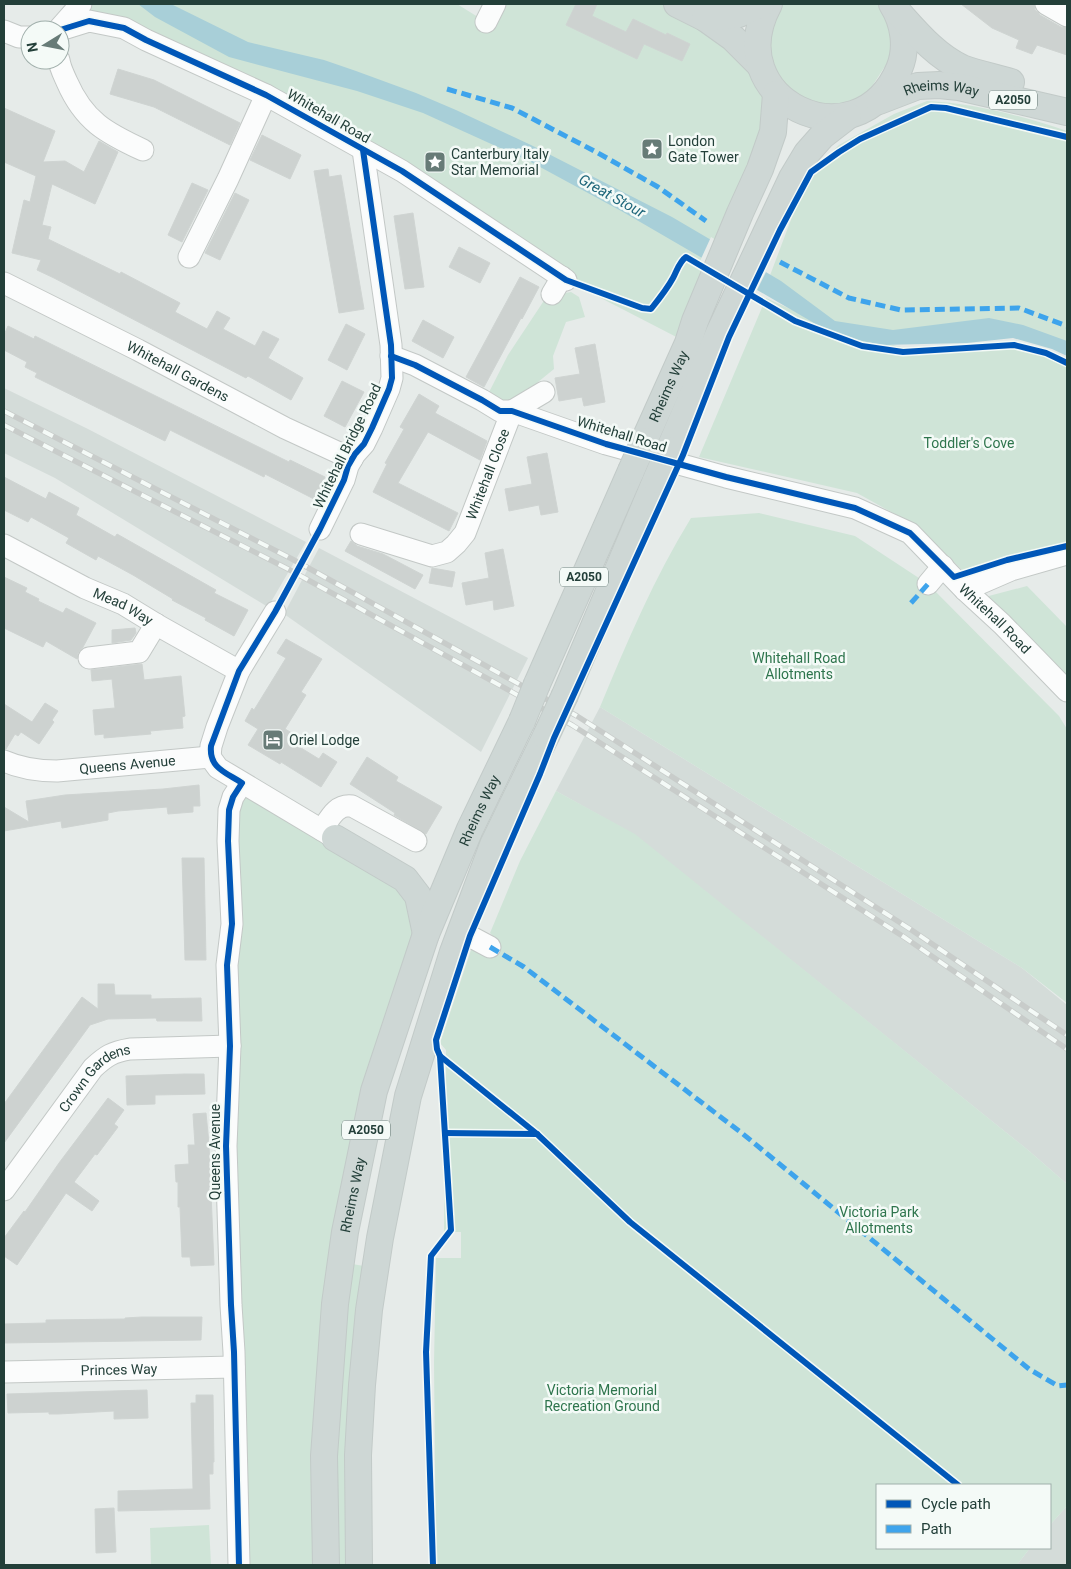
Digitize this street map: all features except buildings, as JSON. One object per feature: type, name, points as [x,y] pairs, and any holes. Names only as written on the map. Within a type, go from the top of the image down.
[{"type":"main road","points":[[676,4],[705,18],[733,38],[760,65]]},
{"type":"main road","points":[[705,18],[739,14],[761,4]]},
{"type":"main road","points":[[769,4],[761,19],[757,42],[760,65],[766,80],[776,94],[791,106],[809,114],[828,118],[848,116],[862,111],[876,102],[893,84],[902,61],[904,36],[895,8]]},
{"type":"main road","name":"Rheims Way","points":[[895,8],[927,43],[951,62],[963,68],[1067,96]]},
{"type":"main road","name":"Rheims Way","points":[[876,102],[918,86],[939,85],[959,87],[1067,112]]},
{"type":"main road","name":"Rheims Way","points":[[326,1565],[324,1456],[336,1304],[345,1232],[374,1092],[426,934],[470,829],[522,721],[630,471],[688,344],[695,321],[760,169],[773,132],[776,94]]},
{"type":"main road","name":"Rheims Way","points":[[359,1565],[358,1455],[362,1385],[369,1310],[380,1238],[408,1096],[460,931],[493,845],[546,736],[719,333],[769,226],[792,178],[807,153],[822,136],[848,116]]},
{"type":"main road","points":[[329,834],[405,879],[418,896],[426,934]]},
{"type":"street","points":[[62,20],[66,4]]},
{"type":"street","points":[[67,20],[81,4]]},
{"type":"street","points":[[1046,4],[1067,16]]},
{"type":"street","name":"Whitehall Road","points":[[70,27],[89,21],[124,28],[266,95],[402,171],[560,284]]},
{"type":"street","points":[[5,34],[20,37]]},
{"type":"street","points":[[63,70],[69,88],[85,114],[114,135],[143,150]]},
{"type":"street","points":[[189,257],[228,179],[266,95]]},
{"type":"street","name":"Whitehall Bridge Road","points":[[320,529],[344,480],[348,466],[364,444],[372,428],[390,389],[392,378],[391,345],[363,150]]},
{"type":"street","name":"Whitehall Gardens","points":[[4,283],[138,350],[284,428],[352,459]]},
{"type":"street","name":"Whitehall Road","points":[[391,356],[415,365],[500,411],[512,411],[615,446],[726,477],[855,508],[910,533],[1067,691]]},
{"type":"street","name":"Whitehall Close","points":[[361,534],[432,556],[447,552],[465,533],[512,411],[544,392]]},
{"type":"street","name":"Mead Way","points":[[4,546],[85,588],[123,604],[239,671]]},
{"type":"street","points":[[965,590],[1011,570],[1067,554]]},
{"type":"street","points":[[928,584],[943,566]]},
{"type":"street","points":[[275,612],[239,671],[217,727],[211,746],[210,757],[218,768],[329,834],[338,808],[345,805],[352,806],[416,841]]},
{"type":"street","points":[[89,658],[139,652],[156,624]]},
{"type":"street","name":"Queens Avenue","points":[[4,761],[30,770],[57,770],[210,757]]},
{"type":"street","name":"Queens Avenue","points":[[240,1565],[226,1146],[230,1046],[227,965],[232,924],[228,841],[229,810],[233,797],[242,783]]},
{"type":"street","points":[[460,931],[490,947]]},
{"type":"street","name":"Crown Gardens","points":[[4,1190],[93,1068],[106,1056],[117,1051],[130,1049],[230,1046]]},
{"type":"street","name":"Princes Way","points":[[4,1372],[234,1367]]},
{"type":"shaded area","points":[[4,388],[88,429],[306,542],[268,607],[55,478],[4,453]]},
{"type":"shaded area","points":[[319,548],[528,658],[481,752],[284,614]]},
{"type":"shaded area","points":[[600,707],[1022,968],[1067,1005],[1067,1184],[1028,1150],[635,835],[556,791]]},
{"type":"shaded area","points":[[1067,1506],[1067,1565],[1017,1565],[1029,1549],[1051,1549],[1051,1524]]},
{"type":"green space","points":[[66,4],[457,4],[486,22],[495,4],[677,4],[776,94],[688,343],[566,280],[476,221],[124,28],[70,30],[70,20],[61,20]]},
{"type":"green space","points":[[780,4],[879,4],[891,27],[891,57],[867,94],[839,106],[809,103],[784,87],[768,59],[775,10]]},
{"type":"green space","points":[[927,101],[962,104],[998,111],[1067,131],[1067,347],[1009,329],[896,337],[838,329],[766,286],[792,217],[815,168],[839,145],[894,114]]},
{"type":"green space","points":[[571,292],[579,297],[585,317],[566,322],[553,356],[554,369],[506,408],[486,398],[508,355],[547,296],[556,299],[565,293]]},
{"type":"green space","name":"Toddler's Cove","points":[[766,298],[841,332],[905,348],[1013,342],[1067,359],[1067,543],[1011,556],[964,572],[918,527],[857,493],[699,457]]},
{"type":"green space","name":"Whitehall Road Allotments","points":[[759,513],[855,536],[928,584],[1059,716],[1067,729],[1067,1003],[1022,968],[600,707],[653,587],[691,518]]},
{"type":"green space","points":[[1027,586],[1067,627],[1067,691],[985,597]]},
{"type":"green space","points":[[242,783],[405,879],[426,934],[345,1232],[326,1565],[239,1565],[228,841]]},
{"type":"green space","points":[[556,791],[635,834],[1028,1150],[1067,1184],[1067,1506],[1051,1524],[1051,1484],[876,1484],[876,1549],[1029,1549],[1017,1565],[436,1565],[434,1363],[436,1258],[461,1258],[461,1232],[444,1232],[446,1050],[440,1043],[472,947],[490,947],[494,937],[490,933],[520,861]]},
{"type":"green space","points":[[352,1264],[364,1266],[347,1565],[335,1565],[335,1444]]},
{"type":"green space","points":[[209,1525],[211,1565],[151,1565],[150,1528]]},
{"type":"water","name":"Great Stour","points":[[138,4],[171,4],[248,42],[324,60],[416,93],[456,110],[531,145],[672,217],[781,281],[835,321],[893,330],[989,318],[1023,325],[1067,341],[1067,356],[1052,349],[1013,338],[967,343],[882,345],[853,339],[826,330],[623,212],[529,161],[423,113],[357,91],[229,57],[155,17]]},
{"type":"pier","points":[[711,237],[767,270],[756,292],[700,261]]},
{"type":"railway","points":[[4,411],[292,559],[577,716],[910,929],[1067,1035]]},
{"type":"railway","points":[[4,425],[288,569],[572,725],[904,937],[1067,1049]]},
{"type":"marked path","points":[[447,89],[512,108],[658,187],[706,221]]},
{"type":"marked path","points":[[780,262],[849,298],[901,310],[1019,308],[1067,326]]},
{"type":"marked path","points":[[911,603],[928,584]]},
{"type":"marked path","points":[[490,947],[524,967],[743,1134],[1029,1369],[1058,1386],[1067,1385]]},
{"type":"cycle path","points":[[70,27],[89,21],[124,28],[266,95],[402,171],[566,280],[642,308],[651,309],[686,257],[795,321],[862,346],[903,352],[1014,345],[1046,353],[1067,363]]},
{"type":"cycle path","points":[[433,1565],[426,1352],[431,1256],[451,1230],[440,1056],[436,1040],[470,936],[554,738],[683,455],[729,337],[780,230],[811,172],[860,139],[931,107],[946,108],[1067,137]]},
{"type":"cycle path","points":[[239,1565],[234,1352],[226,1146],[230,1046],[227,965],[232,924],[228,841],[229,810],[233,797],[242,783],[219,769],[213,760],[211,746],[239,671],[275,612],[320,529],[344,480],[348,466],[364,444],[372,428],[392,378],[391,345],[363,150]]},
{"type":"cycle path","points":[[391,356],[415,365],[500,411],[512,411],[606,444],[726,477],[855,508],[910,533],[954,577],[1007,560],[1067,546]]},
{"type":"cycle path","points":[[440,1056],[537,1134],[630,1222],[957,1484]]},
{"type":"cycle path","points":[[445,1133],[537,1134]]},
{"type":"place","name":"London Gate Tower","points":[[652,149]]},
{"type":"place","name":"Canterbury Italy Star Memorial","points":[[435,162]]},
{"type":"place","name":"Oriel Lodge","points":[[273,740]]},
{"type":"park label","name":"Victoria Park Allotments","points":[[879,1220]]},
{"type":"park label","name":"Victoria Memorial Recreation Ground","points":[[602,1398]]}]
